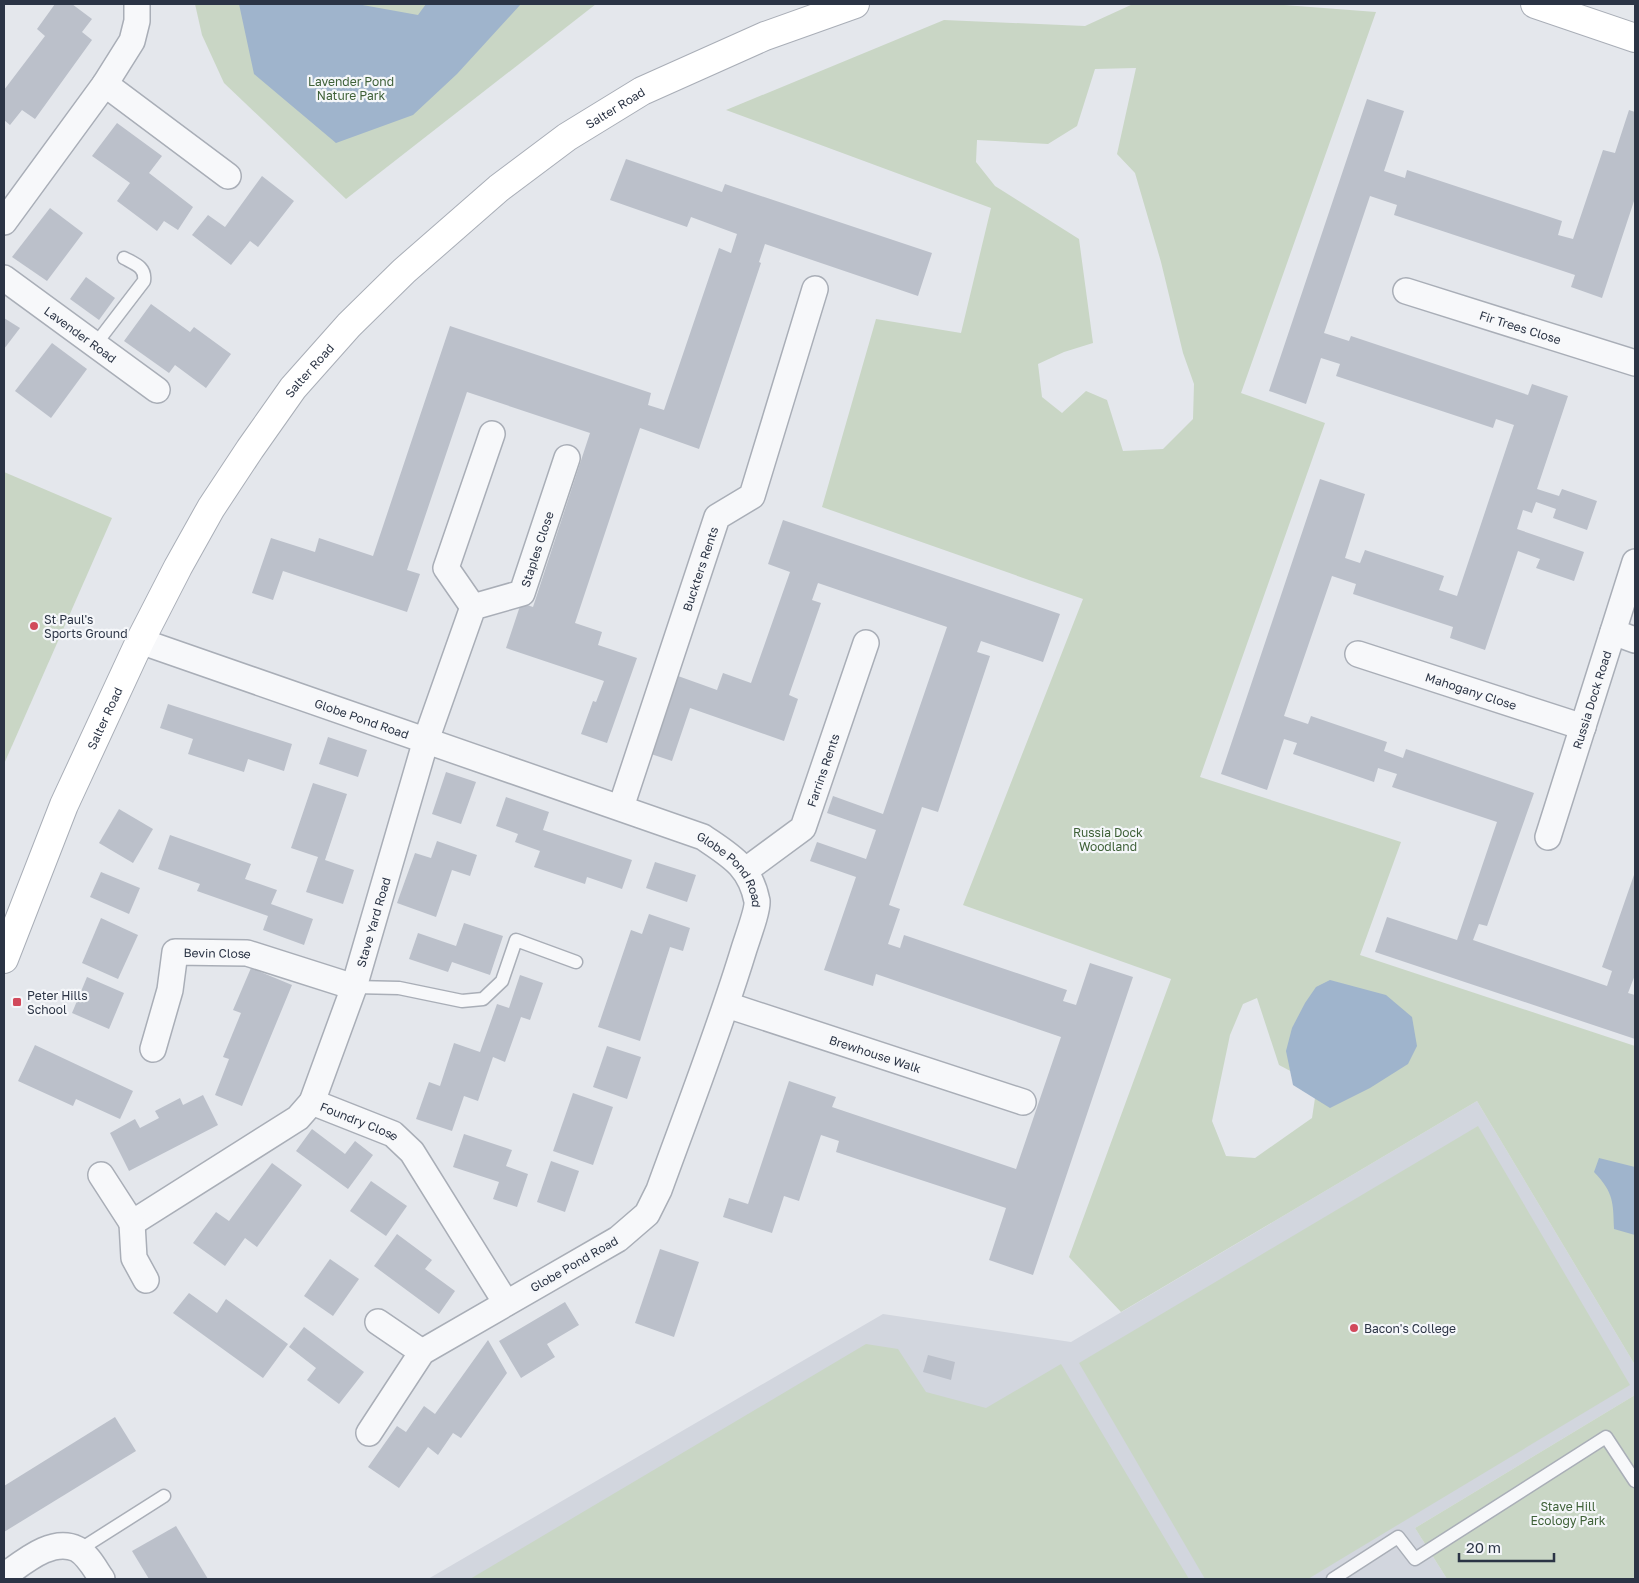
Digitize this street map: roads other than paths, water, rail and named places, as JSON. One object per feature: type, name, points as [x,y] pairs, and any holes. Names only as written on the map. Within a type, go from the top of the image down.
[{"type":"main road","name":"Salter Road","points":[[4,959],[64,805],[140,641],[178,567],[211,508],[250,448],[293,388],[349,325],[404,271],[499,188],[567,137],[642,91],[765,36],[856,4]]},
{"type":"main road","points":[[1535,4],[1635,38]]},
{"type":"street","points":[[4,222],[105,84],[132,41],[137,21],[137,4]]},
{"type":"street","points":[[105,84],[228,176]]},
{"type":"street","name":"Lavender Road","points":[[4,278],[156,390]]},
{"type":"street","name":"Buckters Rents","points":[[621,807],[717,517],[752,496],[816,289]]},
{"type":"street","name":"Fir Trees Close","points":[[1406,291],[1635,364]]},
{"type":"street","points":[[426,740],[473,607],[446,568],[492,434]]},
{"type":"street","name":"Staples Close","points":[[473,607],[522,594],[567,458]]},
{"type":"street","name":"Russia Dock Road","points":[[1548,837],[1583,727],[1624,636],[1635,562]]},
{"type":"street","name":"Globe Pond Road","points":[[140,641],[703,837],[724,851],[746,870],[753,885],[758,904],[727,1005],[659,1190],[647,1214],[618,1239],[422,1352],[368,1433]]},
{"type":"street","name":"Farrins Rents","points":[[746,870],[803,828],[866,642]]},
{"type":"street","name":"Mahogany Close","points":[[1358,654],[1583,727]]},
{"type":"street","name":"Stave Yard Road","points":[[312,1102],[354,987],[426,740]]},
{"type":"street","name":"Bevin Close","points":[[153,1049],[170,990],[175,952],[247,953],[354,987]]},
{"type":"street","name":"Brewhouse Walk","points":[[727,1005],[1023,1102]]},
{"type":"street","name":"Foundry Close","points":[[132,1223],[298,1118],[312,1102],[393,1134],[412,1152],[506,1303]]},
{"type":"street","points":[[101,1175],[132,1223],[134,1258],[146,1280]]},
{"type":"street","points":[[378,1322],[422,1352]]},
{"type":"street","points":[[4,1576],[48,1548],[64,1545],[78,1550],[92,1563],[102,1579]]},
{"type":"lane","points":[[95,345],[144,281],[145,274],[142,268],[124,258]]},
{"type":"lane","points":[[354,987],[399,988],[462,1001],[482,1000],[502,981],[516,940],[576,962]]},
{"type":"lane","points":[[1333,1579],[1398,1537],[1415,1559],[1606,1437],[1635,1481]]},
{"type":"lane","points":[[78,1550],[164,1496]]},
{"type":"water","points":[[239,4],[357,4],[418,15],[426,4],[521,4],[457,74],[413,115],[336,143],[254,74]]},
{"type":"water","points":[[1330,980],[1386,995],[1412,1017],[1417,1046],[1408,1064],[1370,1088],[1330,1108],[1293,1085],[1286,1051],[1292,1028],[1305,1003],[1316,987]]},
{"type":"water","points":[[1599,1158],[1635,1167],[1635,1235],[1614,1229],[1609,1192],[1594,1172]]},
{"type":"place","name":"St Paul's Sports Ground","points":[[34,626]]},
{"type":"place","name":"Peter Hills School","points":[[17,1002]]},
{"type":"place","name":"Bacon's College","points":[[1354,1328]]},
{"type":"park label","name":"Lavender Pond Nature Park","points":[[351,88]]},
{"type":"park label","name":"Russia Dock Woodland","points":[[1108,839]]},
{"type":"park label","name":"Stave Hill Ecology Park","points":[[1568,1513]]}]
